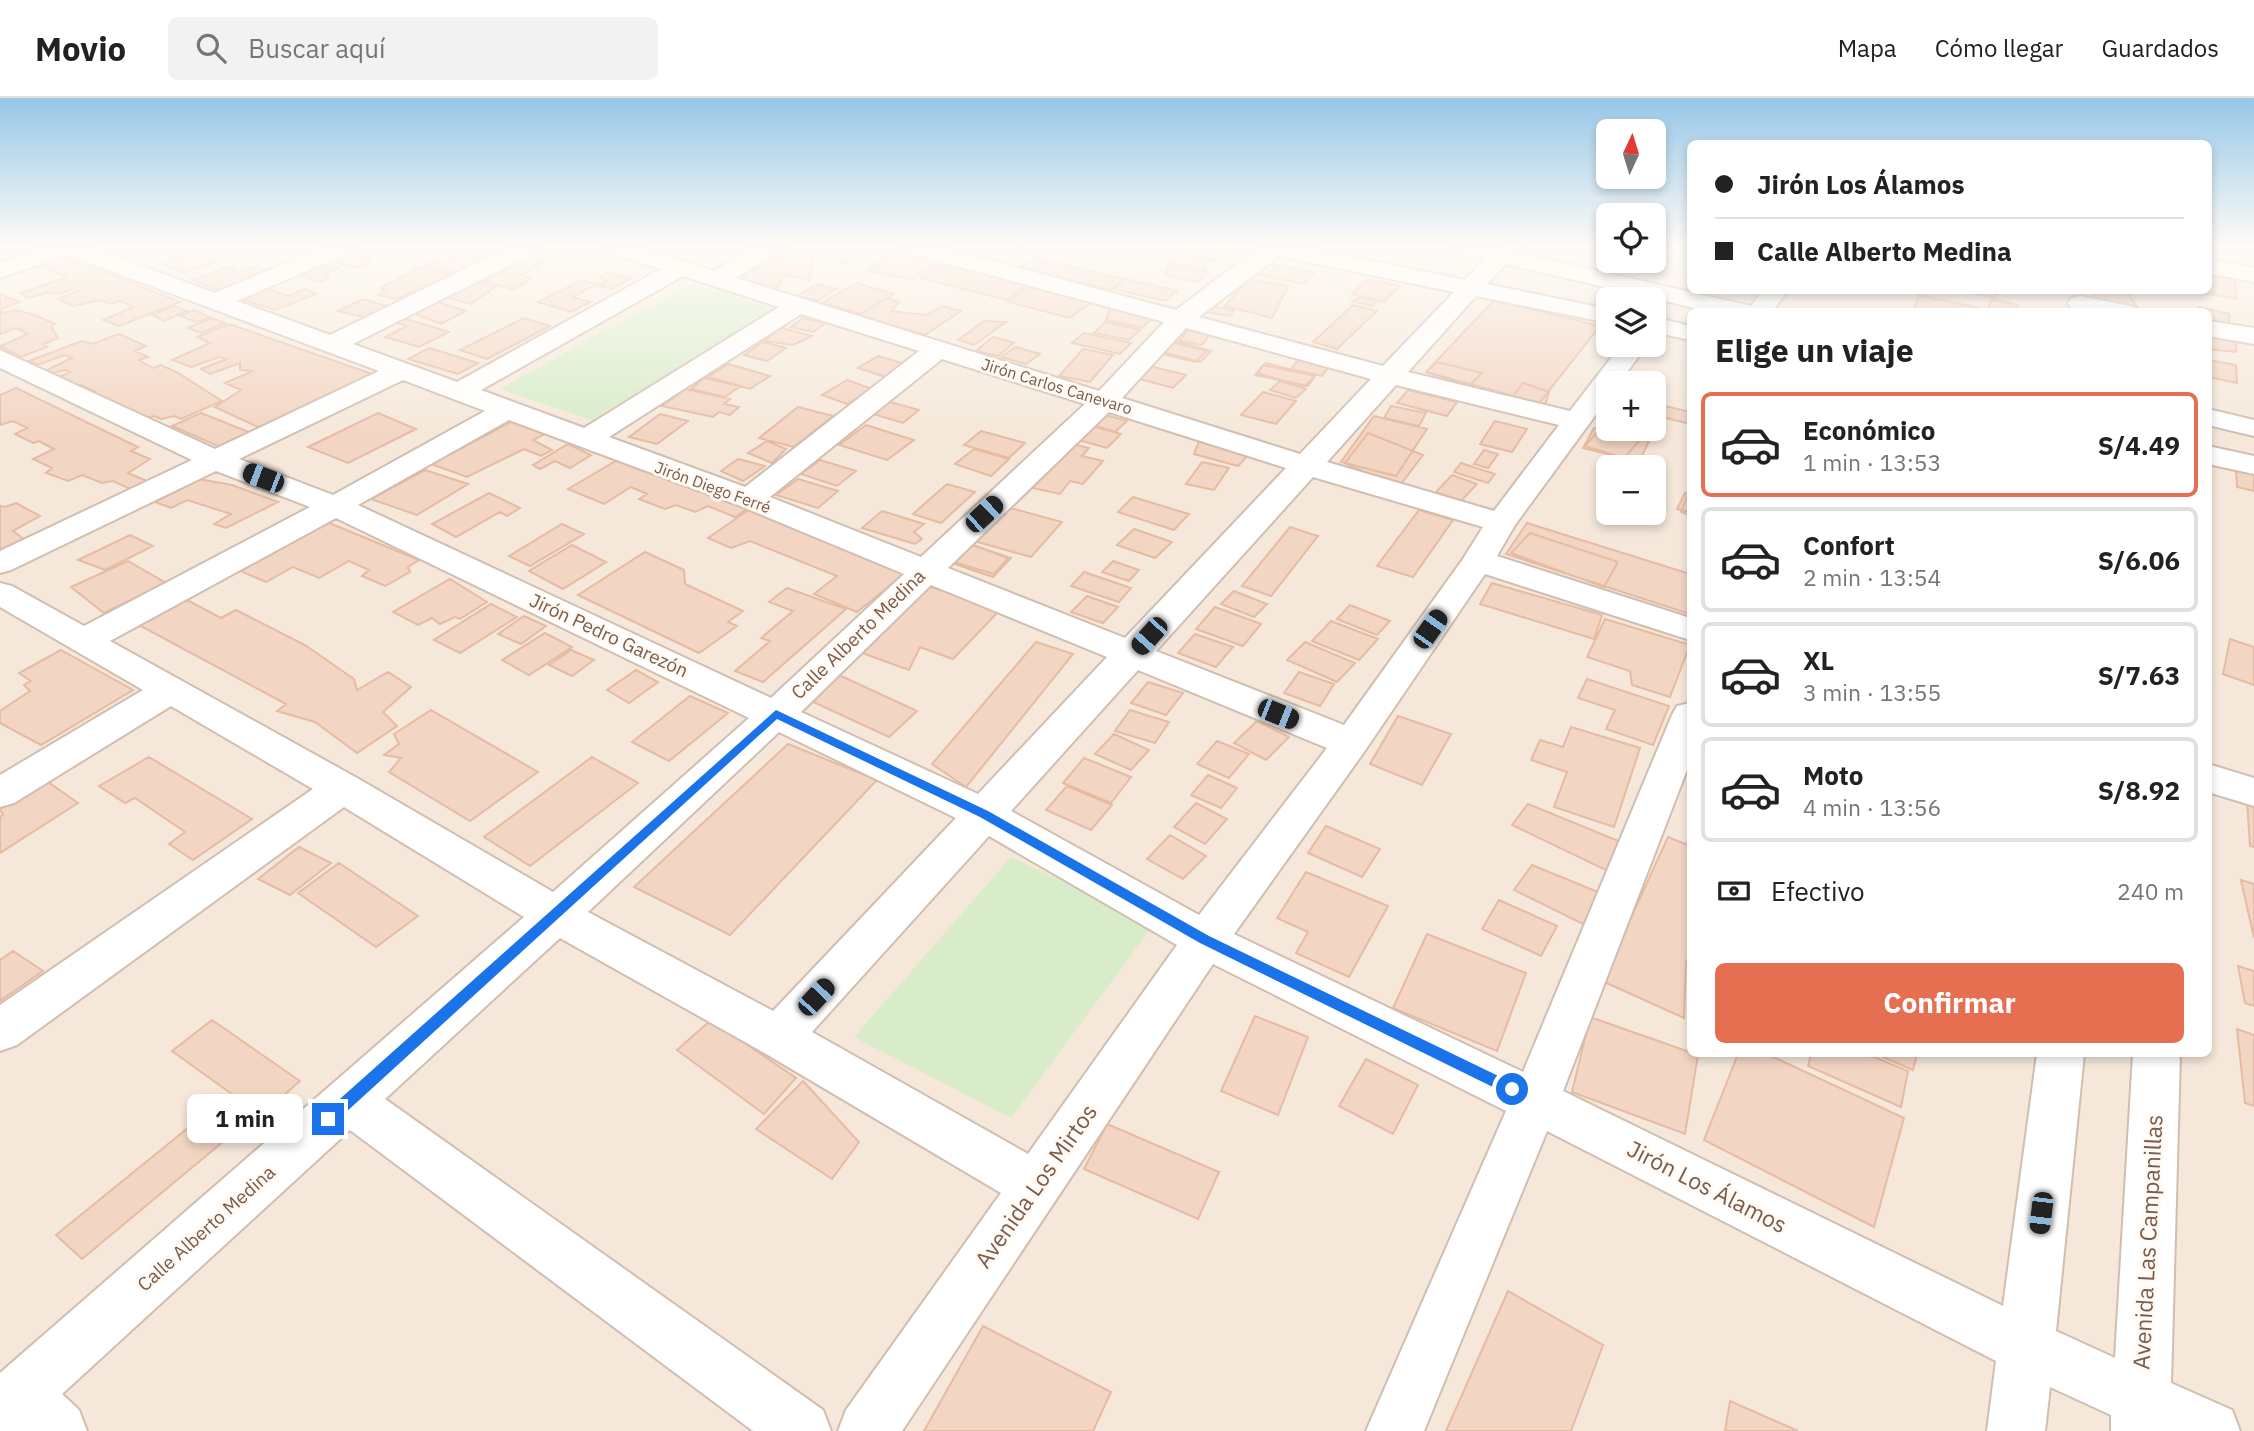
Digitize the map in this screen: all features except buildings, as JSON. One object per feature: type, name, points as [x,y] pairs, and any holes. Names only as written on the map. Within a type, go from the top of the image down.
[{"type":"street","name":"Jirón Diego Ferré","points":[[234,309],[749,499],[1351,743]]},
{"type":"street","points":[[330,345],[402,309]]},
{"type":"street","points":[[458,393],[607,309]]},
{"type":"street","points":[[585,440],[792,309]]},
{"type":"street","name":"Jirón Carlos Canevaro","points":[[807,309],[1501,523]]},
{"type":"street","points":[[1149,309],[1387,374],[1576,421]]},
{"type":"street","name":"Calle Alberto Medina","points":[[26,1412],[349,1101],[776,713],[1105,400],[1182,318],[1194,309]]},
{"type":"street","points":[[778,1037],[1450,309]]},
{"type":"street","points":[[1575,309],[1596,314]]},
{"type":"street","points":[[1666,328],[1687,332]]},
{"type":"street","points":[[2212,329],[2254,336]]},
{"type":"street","points":[[749,499],[937,350]]},
{"type":"street","name":"Avenida Los Mirtos","points":[[867,1431],[1205,940],[1351,743],[1478,561],[1501,523],[1625,357]]},
{"type":"street","name":"Jirón Pedro Garezón","points":[[0,358],[215,460],[335,506],[776,713],[984,814],[1205,940]]},
{"type":"street","points":[[0,563],[400,371]]},
{"type":"street","points":[[83,641],[335,506],[506,410]]},
{"type":"street","points":[[2212,420],[2254,428]]},
{"type":"street","points":[[2212,456],[2254,465]]},
{"type":"street","points":[[1478,561],[1687,628]]},
{"type":"street","points":[[7,605],[83,641],[170,690],[343,788],[556,915],[778,1037],[1037,1186]]},
{"type":"street","points":[[0,793],[170,690]]},
{"type":"street","points":[[1395,1431],[1535,1101],[1687,722]]},
{"type":"street","points":[[2212,779],[2254,792]]},
{"type":"street","points":[[0,1031],[343,788]]},
{"type":"street","name":"Jirón Los Álamos","points":[[1205,940],[1535,1101],[2025,1346],[2140,1415],[2211,1431]]},
{"type":"street","points":[[2016,1431],[2060,1057]]},
{"type":"street","name":"Avenida Las Campanillas","points":[[2140,1415],[2157,1057]]},
{"type":"street","points":[[349,1101],[802,1431]]},
{"type":"shaded area","points":[[0,309],[1596,309],[1596,357],[1666,357],[1666,309],[1687,309],[1687,1057],[2212,1057],[2212,309],[2254,309],[2254,1431],[0,1431]]},
{"type":"green space","points":[[645,309],[776,309],[591,420],[500,389]]},
{"type":"green space","points":[[1011,857],[1154,924],[1011,1118],[854,1037]]},
{"type":"route","points":[[328,1119],[776,713],[984,814],[1205,940],[1512,1089]]}]
